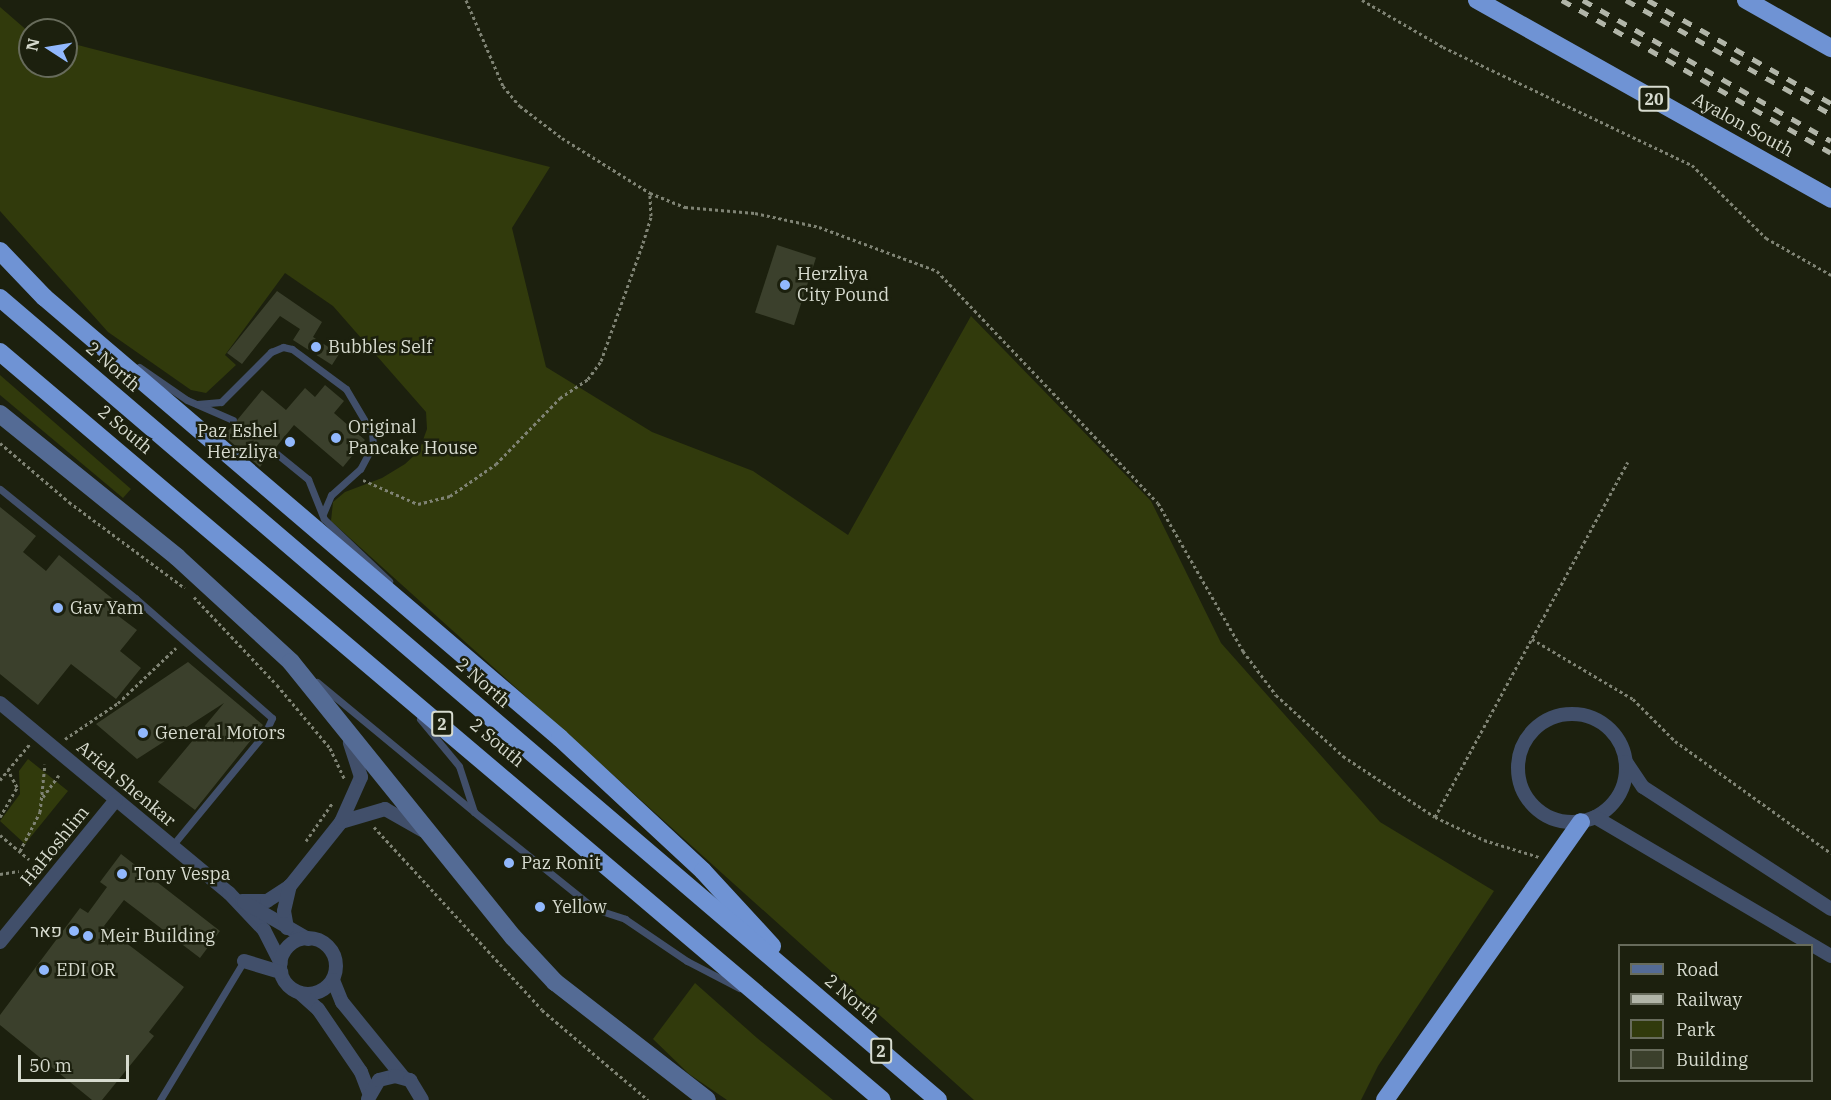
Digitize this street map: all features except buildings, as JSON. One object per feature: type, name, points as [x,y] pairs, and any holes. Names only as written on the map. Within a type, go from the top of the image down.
[{"type":"highway","name":"Ayalon South","points":[[1477,0],[1831,199]]},
{"type":"highway","points":[[1746,0],[1831,48]]},
{"type":"highway","points":[[0,251],[44,297],[471,660],[704,871],[824,1003]]},
{"type":"highway","name":"2 North","points":[[0,298],[938,1100]]},
{"type":"highway","name":"2 South","points":[[0,352],[777,1008],[882,1100]]},
{"type":"highway","points":[[1385,1100],[1552,861],[1588,820]]},
{"type":"main road","points":[[0,414],[177,557],[291,662],[513,937],[555,982],[706,1100]]},
{"type":"street","name":"Arieh Shenkar","points":[[0,703],[229,893],[264,930],[281,968]]},
{"type":"street","points":[[242,901],[267,901],[290,886],[341,822],[361,777],[358,760],[336,715]]},
{"type":"street","points":[[1626,762],[1625,781],[1618,798],[1588,820],[1570,824],[1541,814],[1524,795],[1517,766],[1529,733],[1554,716],[1586,715],[1613,732],[1626,762],[1642,787],[1831,909]]},
{"type":"street","name":"HaHoshlim","points":[[0,942],[116,800]]},
{"type":"street","points":[[341,822],[385,809],[433,838]]},
{"type":"street","points":[[1588,820],[1810,944]]},
{"type":"street","points":[[287,928],[284,911],[290,886]]},
{"type":"street","name":"Arieh Shenkar","points":[[229,893],[308,939]]},
{"type":"street","points":[[368,1096],[361,1072],[318,1009],[288,985],[281,968],[287,949],[308,939],[330,949],[336,964],[333,980],[342,1002],[403,1077],[416,1086],[422,1100]]},
{"type":"street","points":[[1813,946],[1831,956]]},
{"type":"street","points":[[244,961],[281,968]]},
{"type":"street","points":[[300,993],[321,991],[333,980]]},
{"type":"street","points":[[368,1096],[380,1080],[403,1077]]},
{"type":"lane","points":[[88,333],[196,404],[233,420]]},
{"type":"lane","points":[[196,404],[221,402],[271,352],[283,347],[292,349],[346,389],[372,433],[373,445],[360,470],[331,495],[323,514]]},
{"type":"lane","points":[[277,454],[308,478],[323,514],[471,660]]},
{"type":"lane","points":[[0,489],[268,712],[271,724],[265,733],[172,846]]},
{"type":"lane","points":[[356,651],[442,743],[459,766],[474,812]]},
{"type":"lane","points":[[291,662],[595,909],[626,919],[687,961],[777,1008]]},
{"type":"lane","points":[[160,1100],[244,961]]},
{"type":"path","points":[[466,0],[503,86],[520,106],[554,133],[650,193],[685,207],[797,221],[938,271],[1158,503],[1243,651],[1276,695],[1342,756],[1435,817],[1484,840],[1552,861]]},
{"type":"path","points":[[1362,0],[1443,47],[1692,165],[1766,237],[1831,275]]},
{"type":"path","points":[[361,479],[418,504],[450,496],[496,464],[560,398],[588,379],[601,361],[643,243],[651,216],[650,193]]},
{"type":"path","points":[[0,444],[69,502],[188,590],[278,684],[330,748],[354,796]]},
{"type":"path","points":[[1435,817],[1628,462]]},
{"type":"path","points":[[1532,639],[1633,699],[1675,741],[1831,853]]},
{"type":"path","points":[[54,746],[118,703],[172,652]]},
{"type":"path","points":[[0,780],[38,734]]},
{"type":"path","points":[[20,851],[33,830],[42,799],[42,769],[45,764]]},
{"type":"path","points":[[0,817],[17,787],[8,770]]},
{"type":"path","points":[[42,799],[59,775]]},
{"type":"path","points":[[340,788],[344,779]]},
{"type":"path","points":[[299,850],[336,796]]},
{"type":"path","points":[[366,815],[382,838],[542,1010],[648,1100]]},
{"type":"path","points":[[0,835],[29,859]]},
{"type":"path","points":[[0,874],[19,871]]},
{"type":"green space","points":[[0,7],[18,23],[18,78],[78,78],[78,45],[550,167],[512,228],[546,367],[652,432],[753,471],[848,535],[971,316],[1151,501],[1221,643],[1380,822],[1494,891],[1378,1066],[1361,1100],[974,1100],[331,521],[333,502],[345,492],[382,478],[405,464],[419,451],[427,429],[426,412],[333,306],[285,273],[225,355],[236,365],[206,393],[191,390],[108,332],[0,211]]},
{"type":"green space","points":[[0,375],[131,489],[123,498],[0,395]]},
{"type":"green space","points":[[28,759],[68,791],[25,844],[0,821],[20,794],[19,771]]},
{"type":"green space","points":[[695,983],[757,1038],[833,1100],[727,1100],[689,1074],[653,1039]]},
{"type":"railway","points":[[1562,0],[1831,153]]},
{"type":"railway","points":[[1583,0],[1831,141]]},
{"type":"railway","points":[[1626,0],[1831,114]]},
{"type":"railway","points":[[1648,0],[1831,103]]},
{"type":"place","name":"Herzliya City Pound","points":[[785,285]]},
{"type":"place","name":"Bubbles Self","points":[[316,347]]},
{"type":"place","name":"Original Pancake House","points":[[336,438]]},
{"type":"place","name":"Paz Eshel Herzliya","points":[[290,442]]},
{"type":"place","name":"Gav Yam","points":[[58,608]]},
{"type":"place","name":"General Motors","points":[[143,733]]},
{"type":"place","name":"Paz Ronit","points":[[509,863]]},
{"type":"place","name":"Tony Vespa","points":[[122,874]]},
{"type":"place","name":"Yellow","points":[[540,907]]},
{"type":"place","name":"פאר","points":[[74,931]]},
{"type":"place","name":"Meir Building","points":[[88,936]]},
{"type":"place","name":"EDI OR","points":[[44,970]]}]
